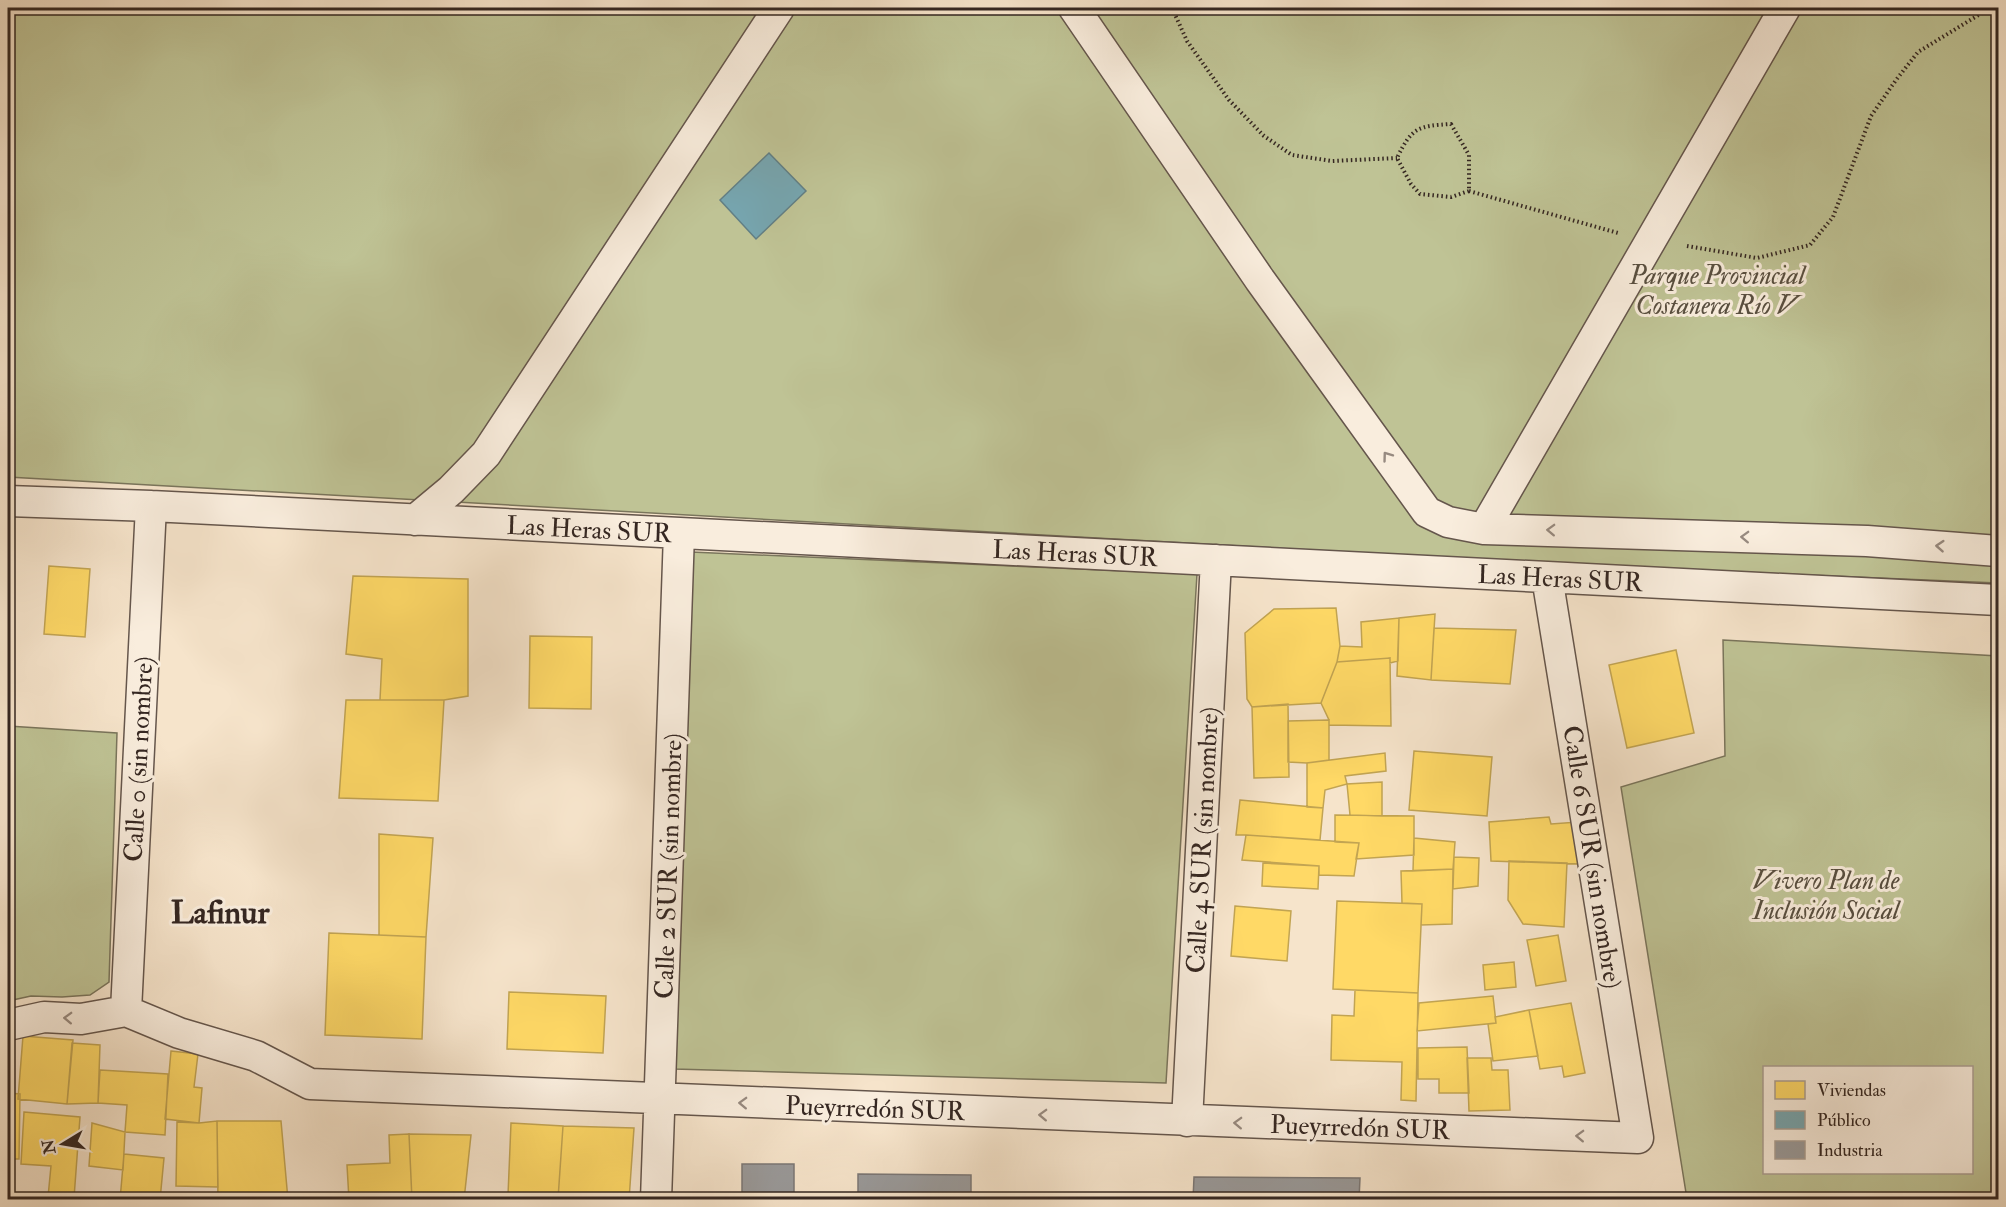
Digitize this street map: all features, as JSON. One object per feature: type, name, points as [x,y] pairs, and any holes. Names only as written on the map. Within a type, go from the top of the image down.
[{"type":"street","points":[[414,520],[451,490],[486,454],[779,8]]},
{"type":"street","points":[[1074,8],[1260,280],[1427,512],[1448,522],[1484,529],[1867,541],[1998,551]]},
{"type":"street","points":[[1484,529],[1785,8]]},
{"type":"street","name":"Las Heras SUR","points":[[8,501],[151,506],[1998,600]]},
{"type":"street","name":"Calle 0 (sin nombre)","points":[[126,1011],[151,506]]},
{"type":"street","name":"Calle 2 SUR (sin nombre)","points":[[656,1200],[679,533]]},
{"type":"street","name":"Calle 4 SUR (sin nombre)","points":[[1187,1121],[1216,560]]},
{"type":"street","name":"Calle 6 SUR (sin nombre)","points":[[1547,577],[1638,1138]]},
{"type":"street","points":[[8,1025],[44,1017],[81,1018],[126,1011]]},
{"type":"street","name":"Pueyrredón SUR","points":[[126,1011],[179,1033],[256,1056],[310,1084],[1638,1138]]},
{"type":"path","points":[[1172,8],[1187,41],[1229,100],[1264,136],[1292,155],[1332,161],[1397,158]]},
{"type":"path","points":[[1397,158],[1411,184],[1420,194],[1451,197],[1469,191],[1649,242],[1757,258],[1810,245],[1833,217],[1871,116],[1896,80],[1918,52],[1989,8]]},
{"type":"path","points":[[1397,158],[1406,140],[1423,126],[1452,124],[1469,155],[1469,191]]},
{"type":"green space","name":"Parque Provincial Costanera Río V","points":[[8,8],[1998,8],[1998,583],[1597,566],[8,477]]},
{"type":"green space","points":[[691,552],[1197,574],[1166,1083],[674,1069]]},
{"type":"green space","name":"Vivero Plan de Inclusión Social","points":[[1723,640],[1998,656],[1998,1199],[1687,1199],[1621,787],[1725,756]]},
{"type":"green space","points":[[8,726],[117,733],[109,982],[90,995],[31,996],[8,1001]]},
{"type":"building: Viviendas","points":[[49,566],[90,569],[85,637],[44,634]]},
{"type":"building: Viviendas","points":[[353,576],[468,579],[468,696],[444,700],[380,700],[382,659],[346,654]]},
{"type":"building: Viviendas","points":[[1336,608],[1340,646],[1337,662],[1321,703],[1252,707],[1247,699],[1245,633],[1274,609]]},
{"type":"building: Viviendas","points":[[1435,614],[1431,680],[1397,676],[1399,618]]},
{"type":"building: Viviendas","points":[[1399,618],[1398,661],[1390,663],[1390,658],[1337,662],[1340,646],[1362,647],[1361,622]]},
{"type":"building: Viviendas","points":[[1434,628],[1516,630],[1510,684],[1431,680]]},
{"type":"building: Viviendas","points":[[530,636],[592,637],[591,709],[529,708]]},
{"type":"building: Viviendas","points":[[1676,650],[1694,733],[1627,748],[1609,665]]},
{"type":"building: Viviendas","points":[[1390,658],[1391,726],[1329,725],[1321,703],[1337,662]]},
{"type":"building: Viviendas","points":[[346,700],[444,700],[438,801],[339,798]]},
{"type":"building: Viviendas","points":[[1288,704],[1289,777],[1254,778],[1252,707]]},
{"type":"building: Viviendas","points":[[1329,720],[1329,760],[1307,763],[1288,762],[1288,721]]},
{"type":"building: Viviendas","points":[[1414,751],[1492,757],[1487,816],[1409,810]]},
{"type":"building: Viviendas","points":[[1385,753],[1386,771],[1345,776],[1347,784],[1325,790],[1323,808],[1307,807],[1307,763]]},
{"type":"building: Viviendas","points":[[1382,782],[1382,816],[1350,815],[1347,784]]},
{"type":"building: Viviendas","points":[[1240,800],[1323,808],[1320,840],[1236,835]]},
{"type":"building: Viviendas","points":[[1335,815],[1414,816],[1414,855],[1356,859],[1359,843],[1335,842]]},
{"type":"building: Viviendas","points":[[1549,817],[1551,824],[1578,822],[1581,864],[1491,861],[1489,822]]},
{"type":"building: Viviendas","points":[[379,834],[433,838],[426,937],[379,935]]},
{"type":"building: Viviendas","points":[[1246,835],[1359,843],[1354,876],[1319,875],[1319,866],[1242,860]]},
{"type":"building: Viviendas","points":[[1414,838],[1455,842],[1453,869],[1413,871]]},
{"type":"building: Viviendas","points":[[1454,857],[1479,858],[1478,886],[1453,889]]},
{"type":"building: Viviendas","points":[[1509,861],[1567,863],[1564,927],[1523,924],[1508,900]]},
{"type":"building: Viviendas","points":[[1263,863],[1319,866],[1318,889],[1262,886]]},
{"type":"building: Viviendas","points":[[1453,869],[1452,924],[1421,925],[1422,904],[1402,903],[1401,871]]},
{"type":"building: Viviendas","points":[[1337,901],[1422,904],[1418,993],[1333,989]]},
{"type":"building: Viviendas","points":[[1235,906],[1291,911],[1287,961],[1231,956]]},
{"type":"building: Viviendas","points":[[329,933],[426,937],[422,1039],[325,1035]]},
{"type":"building: Viviendas","points":[[1558,935],[1566,981],[1536,986],[1527,940]]},
{"type":"building: Viviendas","points":[[1514,962],[1516,987],[1485,990],[1483,965]]},
{"type":"building: Viviendas","points":[[1355,990],[1418,993],[1416,1101],[1401,1100],[1402,1062],[1331,1060],[1332,1015],[1354,1016]]},
{"type":"building: Viviendas","points":[[509,992],[606,996],[603,1053],[507,1049]]},
{"type":"building: Viviendas","points":[[1493,996],[1496,1023],[1417,1031],[1419,1003]]},
{"type":"building: Viviendas","points":[[1571,1003],[1585,1073],[1564,1077],[1562,1066],[1540,1069],[1529,1010]]},
{"type":"building: Viviendas","points":[[1529,1010],[1538,1056],[1493,1061],[1488,1024],[1496,1023],[1495,1017]]},
{"type":"building: Viviendas","points":[[23,1036],[73,1040],[67,1104],[18,1099]]},
{"type":"building: Viviendas","points":[[72,1043],[100,1045],[98,1103],[67,1104]]},
{"type":"building: Viviendas","points":[[1467,1047],[1469,1093],[1439,1093],[1439,1079],[1418,1079],[1418,1048]]},
{"type":"building: Viviendas","points":[[171,1051],[198,1054],[194,1087],[202,1088],[199,1123],[165,1119]]},
{"type":"building: Viviendas","points":[[1467,1058],[1491,1058],[1492,1070],[1508,1070],[1510,1110],[1469,1111]]},
{"type":"building: Viviendas","points":[[100,1070],[168,1074],[165,1135],[125,1132],[127,1105],[98,1103]]},
{"type":"building: Viviendas","points":[[8,1093],[20,1094],[19,1159],[8,1159]]},
{"type":"building: Viviendas","points":[[24,1112],[80,1117],[74,1198],[48,1197],[51,1166],[21,1164]]},
{"type":"building: Viviendas","points":[[217,1121],[281,1121],[288,1200],[218,1200]]},
{"type":"building: Viviendas","points":[[217,1121],[218,1187],[176,1186],[177,1122]]},
{"type":"building: Viviendas","points":[[92,1123],[125,1132],[123,1170],[89,1166]]},
{"type":"building: Viviendas","points":[[511,1123],[563,1126],[558,1199],[508,1195]]},
{"type":"building: Viviendas","points":[[563,1126],[634,1128],[629,1200],[558,1199]]},
{"type":"building: Viviendas","points":[[409,1134],[471,1135],[464,1200],[412,1200]]},
{"type":"building: Viviendas","points":[[409,1134],[412,1200],[349,1200],[347,1165],[390,1163],[389,1135]]},
{"type":"building: Viviendas","points":[[124,1154],[164,1158],[160,1200],[120,1200]]},
{"type":"building: Viviendas","points":[[508,1195],[558,1199],[562,1200],[507,1200]]},
{"type":"building: Público","points":[[769,153],[806,191],[756,239],[720,200]]},
{"type":"building: Industria","points":[[742,1164],[794,1164],[794,1200],[742,1200]]},
{"type":"building: Industria","points":[[858,1174],[971,1175],[971,1200],[858,1200]]},
{"type":"building: Industria","points":[[1194,1177],[1360,1178],[1359,1200],[1193,1200]]},
{"type":"district","name":"Lafinur","points":[[220,912]]}]
